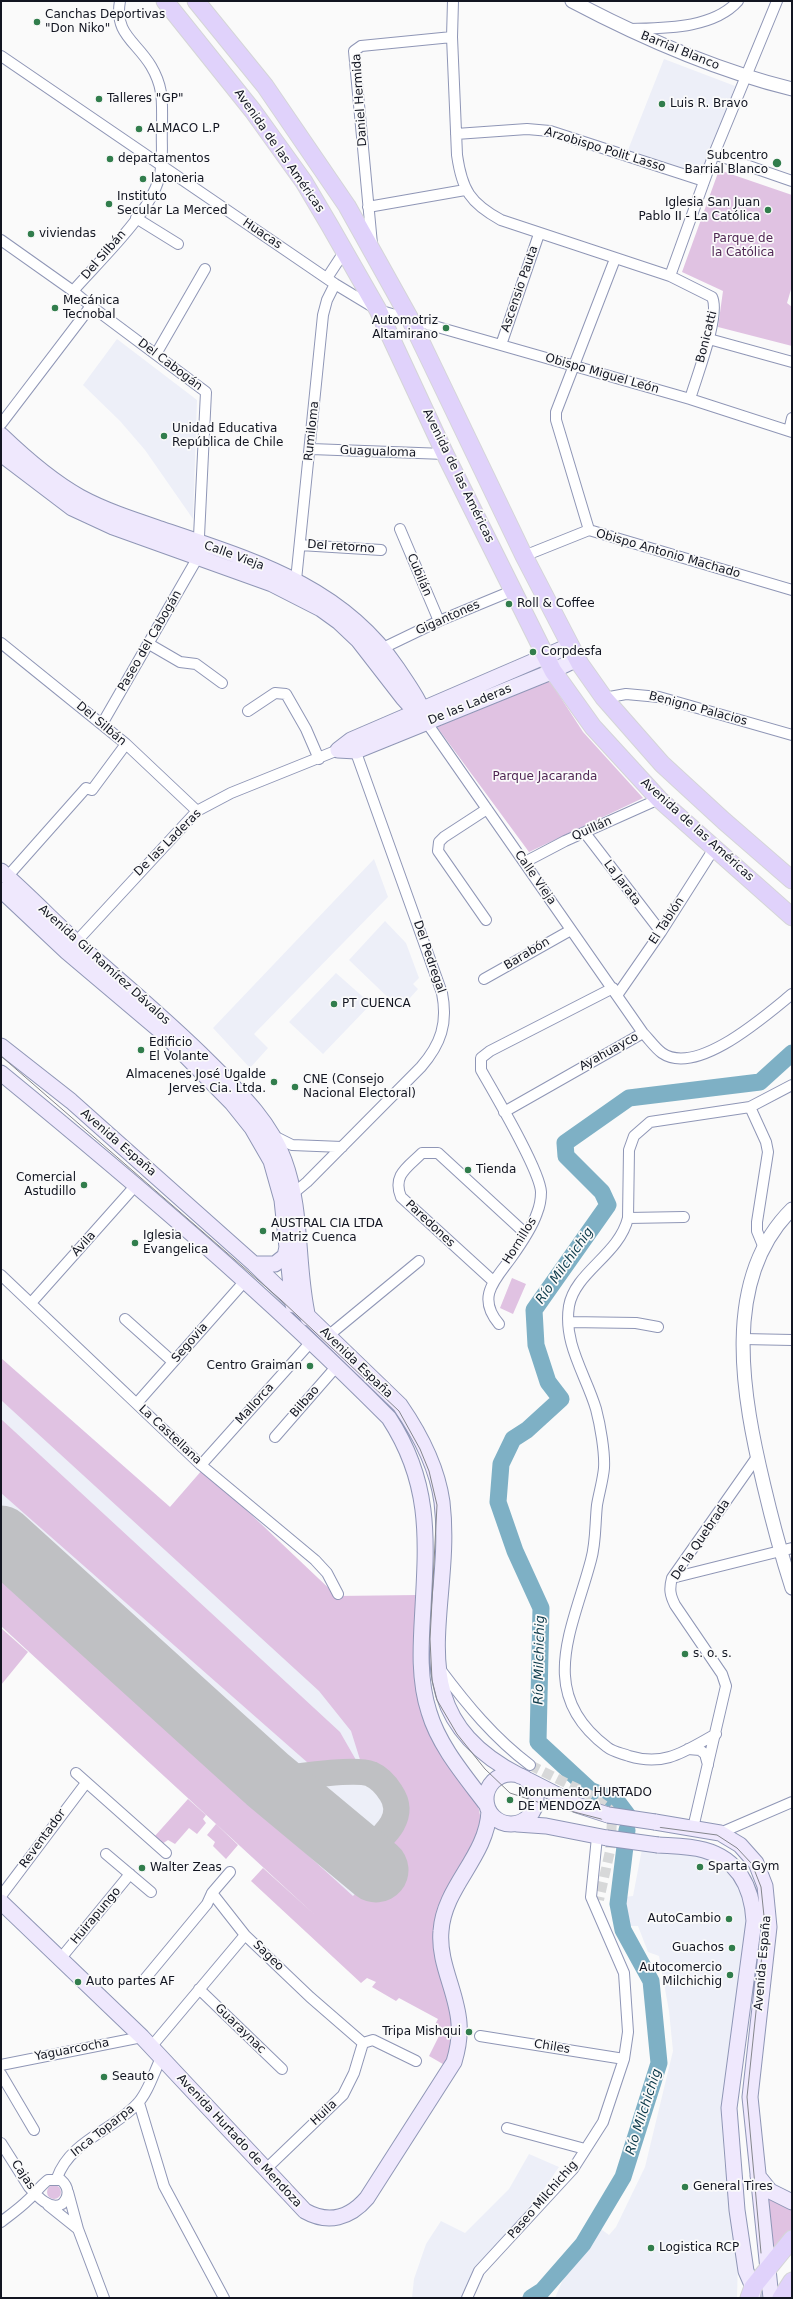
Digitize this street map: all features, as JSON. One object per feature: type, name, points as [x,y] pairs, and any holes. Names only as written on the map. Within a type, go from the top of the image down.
[{"type":"main road","name":"Avenida de las Américas","points":[[165,1],[253,111],[304,182],[378,310],[445,454],[514,590],[549,664],[593,727],[659,799],[715,847],[792,917]]},
{"type":"main road","name":"Avenida de las Américas","points":[[196,1],[265,86],[347,206],[372,249],[410,319],[524,556],[573,653],[604,698],[662,764],[724,821],[792,880]]},
{"type":"main road","name":"Calle Vieja","points":[[1,435],[47,475],[79,497],[199,550],[321,609],[339,622],[358,640],[419,710]]},
{"type":"main road","name":"Calle Vieja","points":[[1,454],[72,508],[113,527],[199,550],[252,561],[296,580],[325,597],[350,615],[383,648],[428,723]]},
{"type":"main road","name":"De las Laderas","points":[[338,750],[428,723],[573,653]]},
{"type":"main road","name":"De las Laderas","points":[[353,745],[419,710],[549,664]]},
{"type":"main road","name":"Avenida Gil Ramírez Dávalos","points":[[3,879],[72,947],[221,1074],[257,1113],[271,1133],[284,1160],[288,1198],[308,1318]]},
{"type":"main road","name":"Avenida Gil Ramírez Dávalos","points":[[152,1015],[228,1098],[252,1128],[271,1161],[288,1198],[287,1246],[296,1330]]},
{"type":"main road","name":"Avenida España","points":[[1,1046],[71,1101],[254,1264],[308,1318],[400,1405],[417,1432],[435,1471],[444,1523],[436,1637],[437,1666],[449,1704],[466,1736],[488,1758],[526,1773],[577,1805],[608,1815],[720,1833],[740,1845],[756,1863],[765,1886],[769,1927],[750,2097],[771,2298]]},
{"type":"main road","name":"Avenida España","points":[[1,1073],[136,1185],[244,1282],[336,1367],[388,1418],[402,1438],[414,1464],[425,1513],[426,1536],[420,1645],[423,1688],[429,1713],[437,1732],[455,1762],[488,1808]]},
{"type":"main road","points":[[254,1264],[275,1264],[285,1256],[287,1246]]},
{"type":"main road","points":[[526,1773],[535,1790],[536,1804],[530,1817],[515,1825],[496,1820],[488,1808],[487,1792],[496,1779],[509,1774],[526,1773]]},
{"type":"main road","name":"Avenida Hurtado de Mendoza","points":[[1,1902],[61,1958],[151,2047],[305,2211],[314,2216],[341,2217],[359,2208],[367,2198],[454,2062],[458,2049],[460,2023],[444,1961],[440,1932],[447,1903],[478,1850],[487,1831],[488,1808]]},
{"type":"main road","name":"Avenida España","points":[[515,1825],[546,1826],[602,1838],[703,1849],[725,1859],[738,1871],[750,1889],[754,1920],[730,2108],[737,2210],[746,2271],[752,2294]]},
{"type":"main road","name":"Avenida Hurtado de Mendoza","points":[[478,1850],[515,1825]]},
{"type":"main road","points":[[758,2176],[770,2191],[792,2202]]},
{"type":"main road","points":[[752,2294],[768,2267],[792,2239]]},
{"type":"street","name":"Del Silbán","points":[[73,291],[136,218],[153,194],[160,177],[163,94],[157,76],[121,28],[120,1]]},
{"type":"street","points":[[347,206],[359,204],[368,207],[465,190],[460,173],[456,134],[452,37],[453,1]]},
{"type":"street","name":"Barrial Blanco","points":[[572,1],[626,29],[747,78],[792,89]]},
{"type":"street","points":[[626,29],[679,26],[703,21],[720,15],[738,1]]},
{"type":"street","points":[[670,276],[714,154],[747,78],[777,1]]},
{"type":"street","name":"Daniel Hermida","points":[[372,249],[354,51],[361,46],[452,37]]},
{"type":"street","name":"Huacas","points":[[1,56],[335,284],[378,310],[410,319]]},
{"type":"street","name":"Arzobispo Polit Lasso","points":[[456,134],[527,130],[550,131],[704,181]]},
{"type":"street","points":[[714,154],[792,181]]},
{"type":"street","name":"Bonicatti","points":[[465,190],[484,210],[501,220],[615,260],[670,276],[712,297],[715,306],[709,338],[690,399]]},
{"type":"street","points":[[136,218],[178,244]]},
{"type":"street","name":"Ascensio Pauta","points":[[501,345],[539,234]]},
{"type":"street","name":"Del Cabogán","points":[[1,240],[73,291],[206,392],[199,550]]},
{"type":"street","points":[[327,278],[344,252]]},
{"type":"street","points":[[589,530],[555,416],[572,366],[615,260]]},
{"type":"street","points":[[156,354],[205,269]]},
{"type":"street","name":"Rumiloma","points":[[296,580],[311,449],[323,315],[327,300],[335,284]]},
{"type":"street","points":[[1,424],[91,306]]},
{"type":"street","name":"Obispo Miguel León","points":[[410,319],[690,399],[790,431]]},
{"type":"street","points":[[709,338],[792,362]]},
{"type":"street","points":[[790,431],[792,418]]},
{"type":"street","name":"Guagualoma","points":[[311,449],[445,454]]},
{"type":"street","name":"Cubilán","points":[[400,529],[439,621]]},
{"type":"street","name":"Obispo Antonio Machado","points":[[524,556],[589,530],[792,590]]},
{"type":"street","name":"Del retorno","points":[[300,545],[381,550]]},
{"type":"street","name":"Paseo del Cabogán","points":[[102,724],[149,644],[199,550]]},
{"type":"street","name":"Gigantones","points":[[383,648],[439,621],[514,590]]},
{"type":"street","name":"Del Silbán","points":[[1,643],[126,744],[197,811]]},
{"type":"street","points":[[149,644],[180,662],[196,664],[222,683]]},
{"type":"street","points":[[248,711],[275,693],[286,694],[306,729],[319,759]]},
{"type":"street","name":"Benigno Palacios","points":[[604,698],[626,694],[659,697],[792,735]]},
{"type":"street","name":"Calle Vieja","points":[[428,723],[526,862],[571,930],[643,1033]]},
{"type":"street","points":[[3,879],[86,788],[92,790],[126,744]]},
{"type":"street","name":"Del Pedregal","points":[[288,1198],[342,1147],[432,1054],[443,1032],[445,1017],[442,993],[353,745]]},
{"type":"street","name":"De las Laderas","points":[[72,947],[197,811],[231,793],[319,759],[338,750]]},
{"type":"street","name":"Quillán","points":[[526,862],[584,833],[659,799]]},
{"type":"street","points":[[486,920],[438,851],[439,842],[444,837],[487,808]]},
{"type":"street","name":"La Jarata","points":[[584,833],[661,932]]},
{"type":"street","name":"El Tablón","points":[[481,1070],[481,1058],[490,1051],[615,991],[661,932],[715,847]]},
{"type":"street","name":"Barabón","points":[[484,979],[571,930]]},
{"type":"street","name":"Ayahuayco","points":[[504,1112],[643,1033],[662,1054],[690,1058],[704,1055],[752,1026],[792,994]]},
{"type":"street","name":"Hornillos","points":[[481,1070],[535,1170],[541,1191],[538,1212],[526,1234],[493,1281],[488,1303],[490,1311],[499,1324]]},
{"type":"street","points":[[716,1734],[662,1761],[637,1758],[611,1750],[589,1734],[574,1710],[566,1689],[565,1655],[575,1608],[592,1558],[604,1466],[596,1409],[579,1369],[572,1345],[569,1305],[578,1287],[618,1241],[628,1218],[629,1150],[634,1136],[650,1122],[750,1107],[792,1085]]},
{"type":"street","points":[[750,1107],[766,1142],[768,1152],[757,1222],[757,1231],[764,1248]]},
{"type":"street","points":[[271,1133],[280,1141],[292,1145],[342,1147]]},
{"type":"street","name":"Paredones","points":[[493,1281],[401,1197],[397,1188],[398,1178],[422,1153],[438,1153],[526,1234]]},
{"type":"street","name":"Ávila","points":[[31,1303],[136,1185]]},
{"type":"street","points":[[792,1210],[783,1218],[764,1248],[755,1268],[746,1303],[743,1339],[745,1386],[757,1457],[786,1549],[792,1588]]},
{"type":"street","points":[[628,1218],[684,1217]]},
{"type":"street","points":[[328,1336],[418,1261]]},
{"type":"street","name":"La Castellana","points":[[1,1276],[201,1465],[327,1572],[338,1594]]},
{"type":"street","name":"Segovia","points":[[137,1403],[244,1282]]},
{"type":"street","points":[[125,1319],[173,1362]]},
{"type":"street","points":[[570,1322],[629,1323],[658,1327]]},
{"type":"street","points":[[743,1339],[792,1340]]},
{"type":"street","name":"Mallorca","points":[[201,1465],[310,1343]]},
{"type":"street","name":"Bilbao","points":[[275,1437],[336,1367]]},
{"type":"street","name":"De la Quebrada","points":[[693,1828],[726,1686],[722,1674],[682,1617],[671,1596],[670,1587],[672,1578],[757,1457]]},
{"type":"street","points":[[672,1578],[786,1549]]},
{"type":"street","points":[[437,1666],[473,1712],[507,1748],[526,1773]]},
{"type":"street","points":[[688,1749],[700,1750],[705,1754],[708,1765]]},
{"type":"street","points":[[76,1773],[166,1853]]},
{"type":"street","name":"Reventador","points":[[1,1896],[86,1783]]},
{"type":"street","points":[[720,1833],[792,1802]]},
{"type":"street","name":"Paseo Milchichig","points":[[467,2298],[479,2271],[573,2169],[603,2122],[624,2059],[628,2032],[624,1973],[597,1913],[592,1897],[602,1838]]},
{"type":"street","points":[[106,1854],[151,1892]]},
{"type":"street","points":[[144,1980],[230,1872]]},
{"type":"street","name":"Huirapungo","points":[[61,1958],[130,1874]]},
{"type":"street","points":[[212,1893],[245,1935]]},
{"type":"street","points":[[597,1913],[599,1900]]},
{"type":"street","name":"Sageo","points":[[151,2047],[245,1935],[310,1997],[363,2043]]},
{"type":"street","name":"Guaraynac","points":[[199,1989],[282,2069]]},
{"type":"street","name":"Chiles","points":[[480,2036],[624,2059]]},
{"type":"street","points":[[363,2043],[373,2040],[416,2061]]},
{"type":"street","name":"Huila","points":[[265,2170],[343,2095],[354,2073],[363,2043]]},
{"type":"street","name":"Yaguarcocha","points":[[1,2065],[151,2047]]},
{"type":"street","name":"Inca Toparpa","points":[[57,2178],[65,2162],[73,2151],[130,2112],[139,2103],[151,2047]]},
{"type":"street","points":[[1,2074],[34,2130]]},
{"type":"street","points":[[139,2103],[164,2186],[224,2298]]},
{"type":"street","points":[[507,2128],[585,2149]]},
{"type":"street","name":"Cajas","points":[[1,2143],[35,2193],[78,2229]]},
{"type":"street","points":[[57,2178],[64,2183],[68,2191],[78,2229],[104,2298]]},
{"type":"street","name":"Cajas","points":[[35,2193],[44,2183],[57,2178]]},
{"type":"street","points":[[48,2205],[56,2206],[62,2204],[68,2191]]},
{"type":"street","points":[[1,2222],[35,2193]]},
{"type":"shaded area","points":[[664,59],[735,86],[705,172],[702,174],[628,150]]},
{"type":"shaded area","name":"Unidad Educativa República de Chile","points":[[117,339],[197,400],[193,519],[145,450],[120,421],[83,385]]},
{"type":"shaded area","points":[[374,859],[388,897],[254,1034],[268,1048],[250,1068],[213,1028]]},
{"type":"shaded area","points":[[385,921],[406,943],[419,978],[413,984],[418,989],[400,1009],[349,960]]},
{"type":"shaded area","name":"PT CUENCA","points":[[336,973],[371,1004],[323,1054],[289,1022]]},
{"type":"shaded area","points":[[1,1358],[170,1507],[203,1469],[241,1502],[288,1551],[337,1596],[406,1596],[445,1787],[365,1961],[1,1626]]},
{"type":"shaded area","points":[[642,1849],[707,1856],[718,1861],[740,1885],[748,1918],[721,2108],[724,2160],[738,2260],[737,2298],[555,2298],[564,2277],[601,2229],[609,2235],[616,2227],[645,2167],[673,2051],[669,2011],[659,1956],[648,1952],[638,1926],[629,1926],[622,1912],[624,1897],[633,1896]]},
{"type":"shaded area","points":[[529,2154],[559,2167],[541,2193],[473,2273],[464,2298],[412,2298],[414,2279],[426,2244],[441,2221],[465,2233],[509,2189]]},
{"type":"green space","name":"Parque de la Católica","points":[[719,170],[792,195],[792,286],[787,303],[792,307],[792,346],[718,327],[723,291],[682,272]]},
{"type":"green space","name":"Parque Jacaranda","points":[[550,681],[583,732],[643,798],[529,852],[437,727]]},
{"type":"green space","points":[[512,1278],[526,1284],[513,1314],[500,1308]]},
{"type":"green space","points":[[1,1358],[170,1507],[203,1469],[337,1596],[418,1595],[426,1713],[476,1795],[482,1825],[445,1902],[454,2023],[448,2067],[429,2056],[439,2036],[431,2032],[438,2019],[399,1998],[396,2001],[372,1987],[376,1982],[367,1978],[361,1983],[251,1881],[263,1868],[315,1915],[1,1626],[1,1577],[353,1896],[398,1850],[392,1843],[399,1827],[396,1797],[386,1782],[362,1766],[351,1731],[319,1691],[1,1400]]},
{"type":"green space","points":[[1,1419],[340,1732],[356,1760],[355,1766],[351,1769],[316,1770],[1,1493]]},
{"type":"green space","points":[[1,1628],[28,1652],[1,1685]]},
{"type":"green space","points":[[188,1799],[206,1815],[203,1819],[206,1823],[197,1834],[189,1828],[175,1844],[168,1840],[162,1844],[154,1837]]},
{"type":"green space","points":[[216,1824],[238,1845],[226,1859],[213,1846],[215,1842],[207,1835]]},
{"type":"green space","points":[[54,2185],[59,2187],[61,2192],[59,2197],[54,2199],[49,2197],[47,2192],[49,2187]]},
{"type":"green space","points":[[768,2194],[792,2205],[792,2235],[772,2258]]},
{"type":"waterway","name":"Río Milchichig","points":[[629,1817],[617,1801],[590,1790],[538,1742],[541,1608],[515,1551],[498,1502],[501,1464],[513,1439],[527,1430],[561,1399],[548,1382],[536,1345],[534,1310],[608,1205],[602,1192],[566,1156],[565,1143],[629,1098],[760,1082],[792,1053]]},
{"type":"waterway","name":"Río Milchichig","points":[[531,2298],[542,2291],[583,2244],[623,2177],[659,2063],[651,1981],[623,1930],[618,1904],[627,1830]]},
{"type":"taxiway","points":[[268,1780],[336,1772],[362,1772],[371,1774],[380,1780],[391,1793],[396,1803],[394,1821],[383,1836],[361,1857]]},
{"type":"runway","points":[[1,1538],[268,1780],[376,1870]]},
{"type":"tunnel","points":[[530,1765],[590,1795],[609,1809],[612,1821],[610,1851],[599,1900]]},
{"type":"tram line","points":[[1,1056],[281,1300],[399,1411],[420,1449],[429,1471],[437,1505],[430,1639],[432,1680],[437,1700],[457,1734],[485,1769],[510,1793],[547,1805],[605,1820],[717,1835],[737,1848],[752,1864],[761,1887],[765,1926],[747,2097],[761,2253]]},
{"type":"place","name":"Canchas Deportivas \"Don Niko\"","points":[[37,22]]},
{"type":"place","name":"Talleres \"GP\"","points":[[99,99]]},
{"type":"place","name":"Luis R. Bravo","points":[[662,104]]},
{"type":"place","name":"ALMACO L.P","points":[[139,129]]},
{"type":"place","name":"departamentos","points":[[110,159]]},
{"type":"place","name":"Subcentro Barrial Blanco","points":[[777,163]]},
{"type":"place","name":"latoneria","points":[[143,179]]},
{"type":"place","name":"Instituto Secular La Merced","points":[[109,204]]},
{"type":"place","name":"Iglesia San Juan Pablo II - La Católica","points":[[768,210]]},
{"type":"place","name":"viviendas","points":[[31,234]]},
{"type":"place","name":"Mecánica Tecnobal","points":[[55,308]]},
{"type":"place","name":"Automotriz Altamirano","points":[[446,328]]},
{"type":"place","name":"Unidad Educativa República de Chile","points":[[164,436]]},
{"type":"place","name":"Roll & Coffee","points":[[509,604]]},
{"type":"place","name":"Corpdesfa","points":[[533,652]]},
{"type":"place","name":"PT CUENCA","points":[[334,1004]]},
{"type":"place","name":"Edificio El Volante","points":[[141,1050]]},
{"type":"place","name":"Almacenes José Ugalde Jerves Cia. Ltda.","points":[[274,1082]]},
{"type":"place","name":"CNE (Consejo Nacional Electoral)","points":[[295,1087]]},
{"type":"place","name":"Tienda","points":[[468,1170]]},
{"type":"place","name":"Comercial Astudillo","points":[[84,1185]]},
{"type":"place","name":"AUSTRAL CIA LTDA Matriz Cuenca","points":[[263,1231]]},
{"type":"place","name":"Iglesia Evangelica","points":[[135,1243]]},
{"type":"place","name":"Centro Graiman","points":[[310,1366]]},
{"type":"place","name":"s. o. s.","points":[[685,1654]]},
{"type":"place","name":"Monumento HURTADO DE MENDOZA","points":[[510,1800]]},
{"type":"place","name":"Sparta Gym","points":[[700,1867]]},
{"type":"place","name":"Walter Zeas","points":[[142,1868]]},
{"type":"place","name":"AutoCambio","points":[[729,1919]]},
{"type":"place","name":"Guachos","points":[[732,1948]]},
{"type":"place","name":"Autocomercio Milchichig","points":[[730,1975]]},
{"type":"place","name":"Auto partes AF","points":[[78,1982]]},
{"type":"place","name":"Tripa Mishqui","points":[[469,2032]]},
{"type":"place","name":"Seauto","points":[[104,2077]]},
{"type":"place","name":"General Tires","points":[[685,2187]]},
{"type":"place","name":"Logistica RCP","points":[[651,2248]]}]
